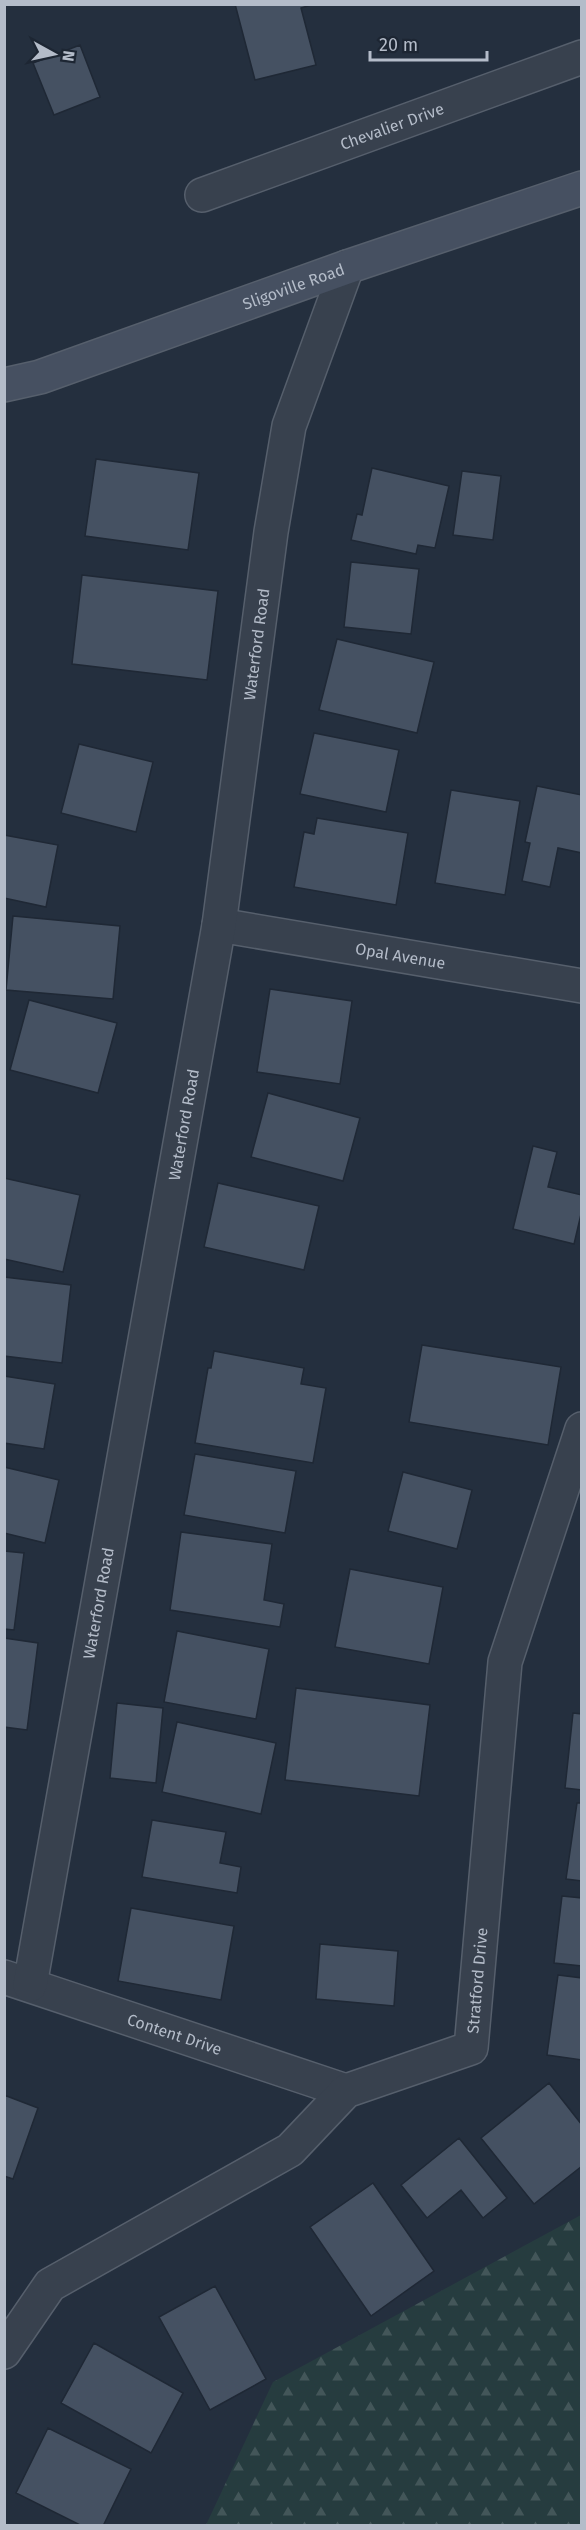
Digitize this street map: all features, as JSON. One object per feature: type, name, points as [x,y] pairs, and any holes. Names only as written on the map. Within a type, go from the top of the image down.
[{"type":"street","name":"Chevalier Drive","points":[[202,195],[582,57]]},
{"type":"street","name":"Sligoville Road","points":[[4,385],[40,377],[347,267],[582,188]]},
{"type":"street","name":"Waterford Road","points":[[17,1981],[219,925],[271,532],[289,426],[347,267]]},
{"type":"street","name":"Opal Avenue","points":[[219,925],[582,986]]},
{"type":"street","name":"Stratford Drive","points":[[4,2352],[50,2285],[290,2150],[346,2091],[471,2048],[505,1662],[582,1429]]},
{"type":"street","name":"Content Drive","points":[[17,1981],[346,2091]]},
{"type":"green space","points":[[581,2215],[581,2525],[206,2525],[273,2382]]},
{"type":"building","points":[[235,4],[314,4],[301,8],[316,65],[255,80]]},
{"type":"building","points":[[80,45],[100,97],[54,115],[33,63]]},
{"type":"building","points":[[96,459],[199,473],[188,550],[85,536]]},
{"type":"building","points":[[372,468],[449,486],[435,548],[418,545],[416,554],[351,540],[357,514],[362,515]]},
{"type":"building","points":[[462,471],[501,476],[493,540],[453,535]]},
{"type":"building","points":[[351,562],[419,569],[411,634],[344,627]]},
{"type":"building","points":[[82,575],[218,591],[207,680],[72,664]]},
{"type":"building","points":[[337,639],[434,662],[417,733],[319,710]]},
{"type":"building","points":[[314,733],[399,750],[386,812],[300,794]]},
{"type":"building","points":[[79,744],[153,762],[136,832],[61,813]]},
{"type":"building","points":[[537,786],[582,795],[582,853],[558,848],[550,887],[522,881],[530,843],[525,842]]},
{"type":"building","points":[[451,790],[520,801],[505,895],[435,883]]},
{"type":"building","points":[[317,818],[408,833],[396,905],[294,887],[304,832],[314,834]]},
{"type":"building","points":[[4,835],[58,845],[46,907],[4,898]]},
{"type":"building","points":[[13,916],[120,926],[113,999],[6,990]]},
{"type":"building","points":[[270,989],[352,1001],[340,1084],[257,1072]]},
{"type":"building","points":[[29,1000],[117,1023],[98,1093],[10,1070]]},
{"type":"building","points":[[268,1093],[360,1118],[343,1181],[251,1157]]},
{"type":"building","points":[[533,1146],[557,1152],[548,1187],[582,1195],[582,1210],[574,1244],[513,1229]]},
{"type":"building","points":[[4,1178],[80,1195],[63,1272],[4,1259]]},
{"type":"building","points":[[218,1183],[319,1206],[304,1270],[204,1247]]},
{"type":"building","points":[[4,1277],[71,1285],[62,1363],[4,1356]]},
{"type":"building","points":[[422,1345],[561,1367],[548,1445],[409,1422]]},
{"type":"building","points":[[214,1351],[304,1368],[301,1384],[326,1388],[313,1463],[195,1443],[208,1368],[211,1368]]},
{"type":"building","points":[[4,1376],[55,1384],[44,1449],[4,1443]]},
{"type":"building","points":[[195,1454],[296,1471],[285,1533],[184,1515]]},
{"type":"building","points":[[4,1467],[59,1480],[45,1543],[4,1533]]},
{"type":"building","points":[[403,1472],[472,1490],[457,1549],[388,1531]]},
{"type":"building","points":[[181,1532],[272,1544],[264,1600],[284,1604],[280,1627],[170,1610]]},
{"type":"building","points":[[4,1551],[24,1553],[14,1630],[4,1629]]},
{"type":"building","points":[[350,1569],[443,1587],[429,1664],[335,1647]]},
{"type":"building","points":[[177,1631],[269,1649],[256,1719],[164,1702]]},
{"type":"building","points":[[4,1638],[38,1643],[27,1730],[4,1727]]},
{"type":"building","points":[[296,1688],[430,1705],[419,1796],[285,1780]]},
{"type":"building","points":[[117,1703],[163,1708],[156,1783],[110,1778]]},
{"type":"building","points":[[573,1713],[582,1714],[582,1790],[565,1788]]},
{"type":"building","points":[[177,1722],[276,1743],[261,1814],[162,1792]]},
{"type":"building","points":[[577,1803],[582,1803],[582,1881],[566,1879]]},
{"type":"building","points":[[152,1820],[226,1832],[220,1863],[241,1867],[237,1893],[142,1877]]},
{"type":"building","points":[[562,1896],[582,1898],[582,1966],[554,1963]]},
{"type":"building","points":[[131,1908],[234,1926],[221,2000],[118,1981]]},
{"type":"building","points":[[320,1944],[398,1951],[394,2006],[316,1999]]},
{"type":"building","points":[[558,1975],[582,1978],[582,2060],[547,2055]]},
{"type":"building","points":[[549,2083],[582,2125],[582,2166],[534,2204],[481,2138]]},
{"type":"building","points":[[4,2095],[38,2108],[13,2179],[4,2176]]},
{"type":"building","points":[[459,2138],[507,2198],[483,2218],[461,2190],[427,2218],[401,2185]]},
{"type":"building","points":[[373,2183],[434,2271],[371,2316],[310,2227]]},
{"type":"building","points":[[215,2286],[266,2379],[210,2410],[159,2317]]},
{"type":"building","points":[[94,2343],[183,2393],[151,2453],[61,2403]]},
{"type":"building","points":[[48,2428],[131,2469],[103,2526],[82,2526],[16,2493]]}]
